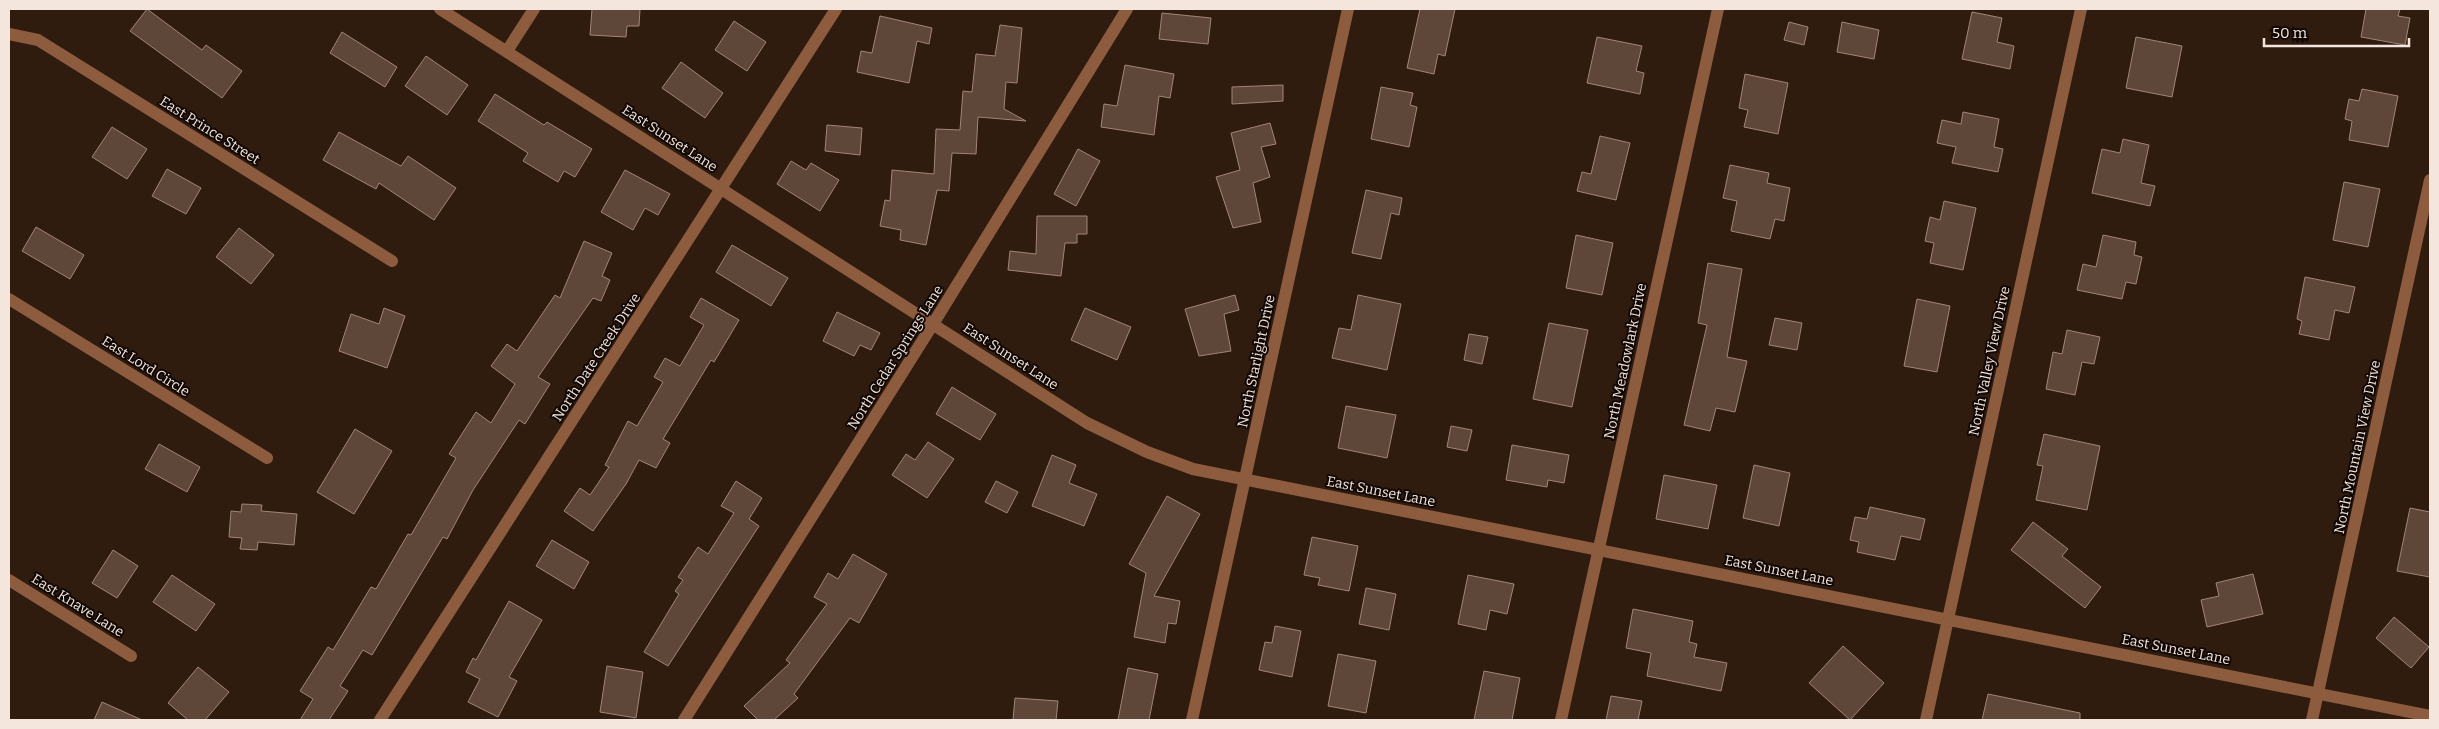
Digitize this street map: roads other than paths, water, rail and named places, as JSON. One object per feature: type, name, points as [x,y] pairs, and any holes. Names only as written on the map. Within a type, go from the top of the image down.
[{"type":"street","name":"East Sunset Lane","points":[[440,9],[1087,423],[1147,452],[1184,465],[1246,479],[2430,716]]},
{"type":"street","points":[[507,51],[534,9]]},
{"type":"street","name":"North Date Creek Drive","points":[[380,720],[836,9]]},
{"type":"street","name":"North Cedar Springs Lane","points":[[684,720],[1128,9]]},
{"type":"street","name":"North Starlight Drive","points":[[1192,720],[1348,9]]},
{"type":"street","name":"North Meadowlark Drive","points":[[1561,720],[1718,9]]},
{"type":"street","name":"North Valley View Drive","points":[[1926,720],[2081,9]]},
{"type":"street","name":"East Prince Street","points":[[9,34],[38,40],[392,261]]},
{"type":"street","name":"North Mountain View Drive","points":[[2312,720],[2430,180]]},
{"type":"street","name":"East Lord Circle","points":[[9,299],[267,458]]},
{"type":"street","name":"East Knave Lane","points":[[9,580],[131,656]]}]
